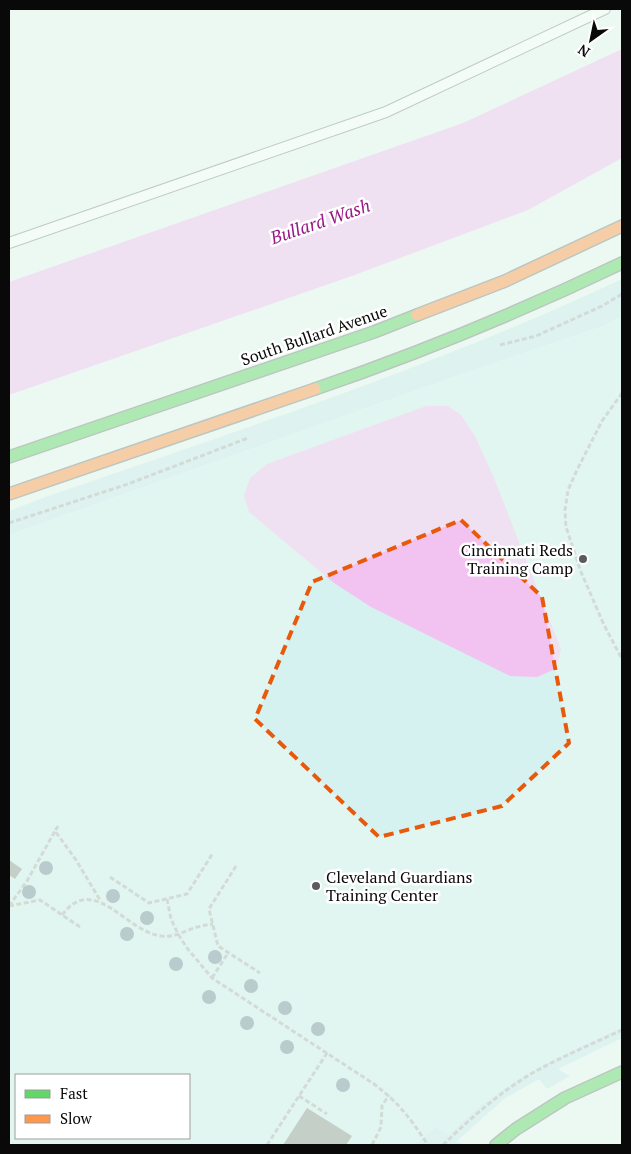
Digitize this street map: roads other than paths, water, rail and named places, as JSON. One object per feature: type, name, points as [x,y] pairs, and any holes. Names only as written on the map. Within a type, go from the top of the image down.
[{"type":"main road","name":"South Bullard Avenue","points":[[9,457],[374,332],[505,281],[622,226]]},
{"type":"main road","points":[[9,494],[398,360],[506,317],[622,263]]},
{"type":"main road","points":[[496,1145],[516,1129],[565,1098],[622,1072]]},
{"type":"lane","points":[[9,243],[386,112],[605,9]]},
{"type":"water","name":"Bullard Wash","points":[[622,49],[622,158],[528,210],[352,276],[9,395],[9,282],[463,123]]},
{"type":"water","points":[[426,406],[448,406],[461,415],[475,436],[494,478],[561,649],[559,659],[553,670],[537,677],[510,676],[371,607],[334,583],[249,512],[244,496],[250,478],[267,464]]},
{"type":"place","name":"Cincinnati Reds Training Camp","points":[[583,559]]},
{"type":"place","name":"Cleveland Guardians Training Center","points":[[316,886]]}]
